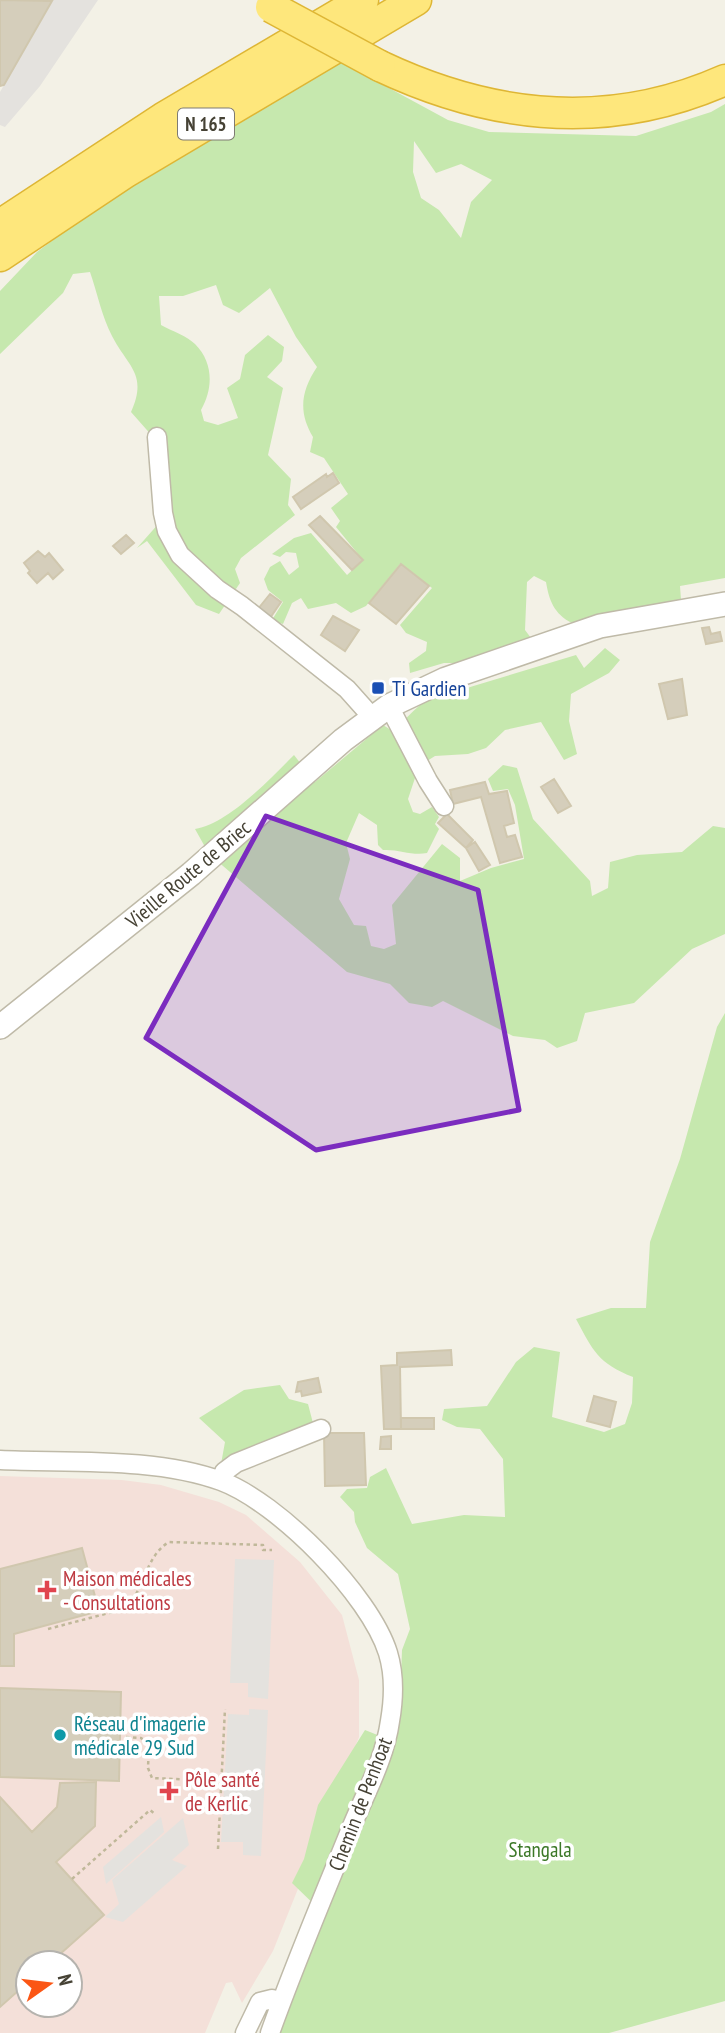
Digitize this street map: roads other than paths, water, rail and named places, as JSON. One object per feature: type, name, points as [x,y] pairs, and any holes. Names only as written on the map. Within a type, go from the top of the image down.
[{"type":"highway","name":"N 165","points":[[0,225],[163,118],[363,0]]},
{"type":"highway","name":"N 165","points":[[0,256],[126,172],[416,0]]},
{"type":"highway","points":[[265,4],[380,66],[463,100],[515,110],[562,113],[642,105],[687,94],[725,80]]},
{"type":"street","points":[[157,437],[163,513],[172,542],[180,555],[217,589],[347,689],[381,711],[444,806]]},
{"type":"street","name":"Vieille Route de Briec","points":[[0,1027],[191,874],[381,711],[446,679],[600,626],[725,604]]},
{"type":"street","points":[[222,1482],[224,1472],[229,1467],[321,1429]]},
{"type":"street","name":"Chemin de Penhoat","points":[[0,1460],[121,1465],[185,1472],[222,1482],[281,1521],[335,1570],[372,1619],[387,1652],[393,1677],[393,1707],[385,1746],[270,2033]]},
{"type":"street","points":[[245,2033],[260,2002],[272,1999],[281,2001]]},
{"type":"place","name":"Ti Gardien","points":[[378,688]]},
{"type":"place","name":"Maison médicales - Consultations","points":[[47,1590]]},
{"type":"place","name":"Réseau d'imagerie médicale 29 Sud","points":[[60,1735]]},
{"type":"place","name":"Pôle santé de Kerlic","points":[[169,1791]]},
{"type":"park label","name":"Stangala","points":[[540,1849]]}]
